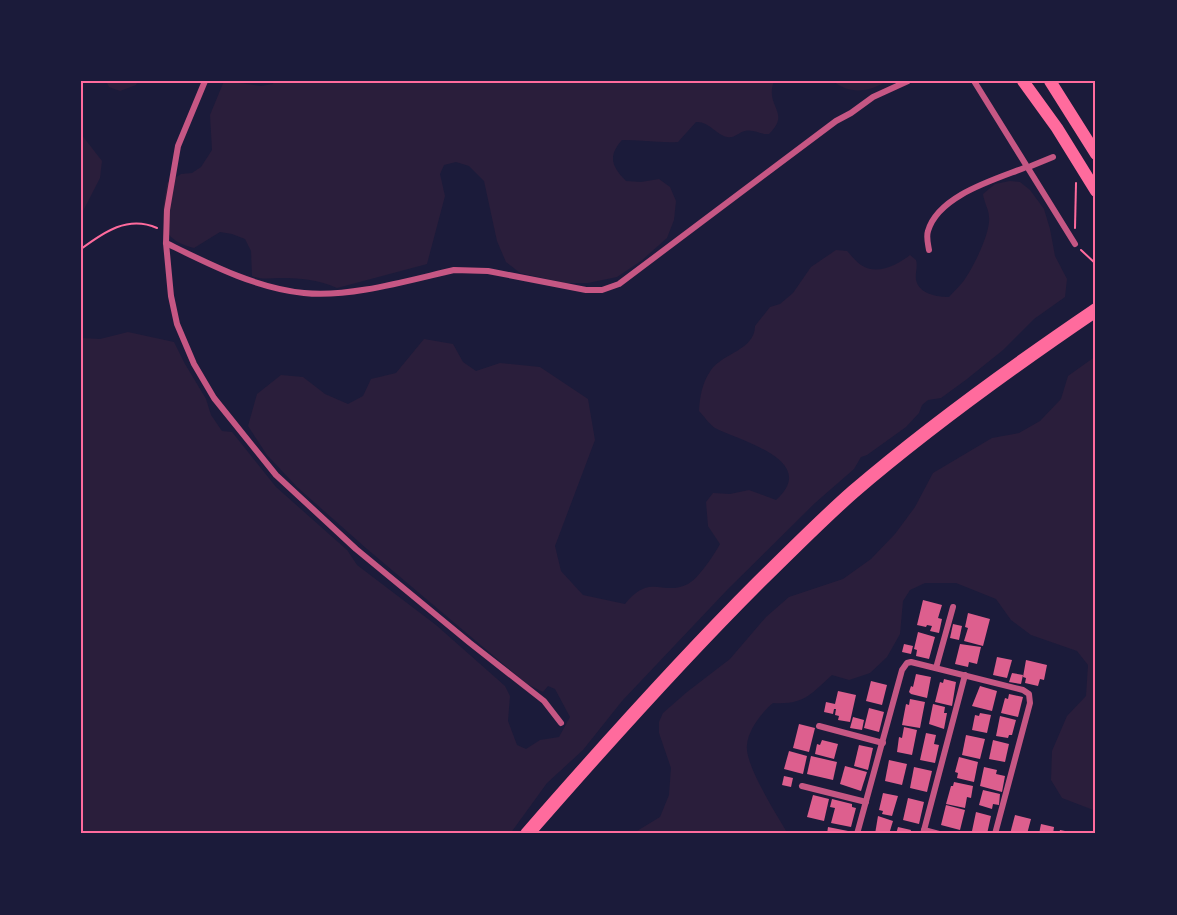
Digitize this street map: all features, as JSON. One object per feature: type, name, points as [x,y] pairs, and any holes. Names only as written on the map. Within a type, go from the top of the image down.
[{"type":"highway","points":[[1023,81],[1057,128],[1096,191]]},
{"type":"highway","points":[[1050,81],[1096,154]]},
{"type":"highway","points":[[527,834],[619,728],[709,632],[851,494],[979,392],[1096,310]]},
{"type":"street","points":[[205,81],[178,146],[167,210],[166,243],[171,296],[177,324],[194,364],[214,398],[276,475],[356,549],[544,701],[561,723]]},
{"type":"street","points":[[166,243],[225,271],[278,288],[306,294],[348,292],[454,270],[471,269],[559,285],[602,290],[619,284],[642,268],[836,121],[873,97],[908,81]]},
{"type":"street","points":[[974,81],[1075,244]]},
{"type":"street","points":[[929,250],[928,230],[939,213],[965,191],[1053,157]]},
{"type":"street","points":[[936,668],[953,607]]},
{"type":"street","points":[[857,834],[904,666],[911,662],[1023,690],[1031,698],[995,834]]},
{"type":"street","points":[[939,834],[923,832],[965,675]]},
{"type":"street","points":[[819,726],[883,743]]},
{"type":"street","points":[[802,786],[866,802]]},
{"type":"path","points":[[1071,175],[1076,184],[1075,244],[1096,264]]},
{"type":"path","points":[[81,249],[104,232],[131,222],[155,226],[166,243]]},
{"type":"shaded area","points":[[106,81],[138,81],[136,85],[120,91],[109,87]]},
{"type":"shaded area","points":[[224,81],[261,86],[273,84],[274,81],[774,81],[772,97],[778,120],[769,134],[748,131],[727,137],[701,122],[696,122],[678,142],[622,140],[613,156],[614,166],[621,176],[626,181],[641,182],[659,179],[670,187],[676,201],[674,220],[667,238],[641,261],[617,277],[588,283],[564,283],[520,273],[506,262],[497,241],[484,181],[469,166],[456,162],[444,165],[440,174],[445,196],[427,264],[337,288],[310,280],[252,276],[251,251],[245,239],[232,234],[220,232],[194,248],[181,244],[167,231],[163,215],[167,183],[181,174],[192,173],[201,167],[212,150],[210,115]]},
{"type":"shaded area","points":[[833,81],[887,81],[866,90],[853,90]]},
{"type":"shaded area","points":[[81,134],[102,161],[100,178],[81,215]]},
{"type":"shaded area","points":[[1020,182],[1030,190],[1044,209],[1055,256],[1067,279],[1065,297],[1034,319],[1003,350],[967,379],[941,398],[928,400],[906,427],[861,457],[854,469],[815,503],[728,589],[622,701],[583,750],[547,783],[510,834],[81,834],[81,338],[100,339],[128,332],[174,342],[206,399],[211,415],[222,431],[232,432],[276,487],[347,550],[357,565],[436,625],[505,686],[510,696],[508,721],[517,745],[526,749],[540,740],[559,737],[570,717],[555,689],[548,686],[543,692],[527,684],[297,487],[267,455],[248,426],[257,394],[281,375],[303,377],[325,394],[348,404],[363,396],[371,379],[396,373],[424,339],[453,344],[463,362],[476,371],[500,363],[540,367],[588,399],[595,440],[555,546],[561,571],[583,595],[625,604],[642,589],[679,587],[688,584],[701,572],[720,544],[708,526],[706,502],[713,493],[730,494],[749,490],[776,500],[787,486],[789,474],[783,464],[772,454],[715,428],[699,411],[705,380],[716,364],[750,341],[755,326],[770,307],[780,304],[793,293],[811,267],[836,250],[847,251],[859,264],[874,269],[887,268],[910,255],[916,260],[916,280],[921,289],[934,295],[949,297],[966,277],[987,232],[989,217],[983,194],[995,184]]},
{"type":"shaded area","points":[[1096,356],[1096,811],[1062,798],[1051,780],[1052,751],[1067,716],[1086,696],[1088,665],[1077,651],[1031,635],[1011,620],[996,599],[956,583],[925,583],[910,590],[903,601],[900,634],[887,657],[870,673],[849,680],[832,675],[812,693],[800,700],[773,703],[753,727],[748,739],[747,754],[763,790],[788,834],[632,834],[660,817],[669,795],[671,768],[659,733],[659,722],[663,713],[730,659],[766,617],[789,597],[843,579],[871,559],[895,534],[915,507],[933,473],[992,438],[1019,433],[1040,421],[1061,399],[1068,376]]},
{"type":"building","points":[[923,600],[942,605],[938,618],[942,619],[939,633],[930,631],[932,626],[917,625]]},
{"type":"building","points":[[968,613],[990,619],[983,646],[964,641],[968,628],[965,627]]},
{"type":"building","points":[[953,624],[962,626],[959,640],[950,638]]},
{"type":"building","points":[[918,632],[935,637],[929,659],[916,656],[917,650],[914,649]]},
{"type":"building","points":[[904,644],[913,646],[911,654],[902,652]]},
{"type":"building","points":[[960,644],[981,647],[977,664],[969,662],[968,667],[955,664]]},
{"type":"building","points":[[997,657],[1012,660],[1007,678],[993,675]]},
{"type":"building","points":[[1026,660],[1047,665],[1044,680],[1040,679],[1038,686],[1025,683],[1026,678],[1023,677]]},
{"type":"building","points":[[1012,673],[1023,675],[1021,684],[1009,682]]},
{"type":"building","points":[[916,674],[931,677],[927,698],[909,692],[911,686],[913,687]]},
{"type":"building","points":[[944,679],[956,682],[952,706],[935,702],[940,682],[943,683]]},
{"type":"building","points":[[871,681],[887,685],[882,705],[866,701]]},
{"type":"building","points":[[980,686],[997,691],[992,711],[972,706]]},
{"type":"building","points":[[838,691],[856,695],[850,722],[838,720],[839,716],[835,715],[836,709],[833,714],[824,712],[826,702],[835,704]]},
{"type":"building","points":[[1009,694],[1023,697],[1018,717],[1001,713],[1005,698],[1008,699]]},
{"type":"building","points":[[910,699],[925,702],[920,728],[902,725],[906,704],[909,705]]},
{"type":"building","points":[[933,704],[945,707],[944,713],[947,713],[944,729],[929,724]]},
{"type":"building","points":[[869,708],[884,712],[879,732],[864,728]]},
{"type":"building","points":[[980,713],[991,715],[987,733],[972,730],[975,715],[979,716]]},
{"type":"building","points":[[1000,716],[1016,720],[1012,735],[1008,738],[996,736]]},
{"type":"building","points":[[853,717],[864,720],[862,730],[850,728]]},
{"type":"building","points":[[799,724],[815,728],[809,752],[793,748]]},
{"type":"building","points":[[904,727],[917,730],[912,755],[897,752],[899,737],[902,738]]},
{"type":"building","points":[[926,733],[936,735],[934,744],[939,745],[935,763],[920,760]]},
{"type":"building","points":[[966,735],[985,739],[980,759],[962,755]]},
{"type":"building","points":[[822,740],[838,744],[834,759],[815,754],[817,744],[820,745]]},
{"type":"building","points":[[993,740],[1009,744],[1005,762],[989,759]]},
{"type":"building","points":[[859,745],[873,748],[868,770],[854,766]]},
{"type":"building","points":[[789,751],[807,756],[803,774],[784,769]]},
{"type":"building","points":[[811,756],[837,762],[833,780],[807,774]]},
{"type":"building","points":[[959,757],[978,762],[974,782],[957,778],[958,773],[955,772]]},
{"type":"building","points":[[889,760],[907,764],[902,785],[885,781]]},
{"type":"building","points":[[845,766],[867,772],[861,791],[840,784]]},
{"type":"building","points":[[914,767],[932,771],[927,792],[910,788]]},
{"type":"building","points":[[984,767],[997,770],[996,774],[1005,776],[1002,792],[980,786]]},
{"type":"building","points":[[784,776],[793,778],[791,787],[782,785]]},
{"type":"building","points":[[954,782],[973,786],[971,798],[967,797],[965,808],[946,804]]},
{"type":"building","points":[[983,790],[1000,794],[999,805],[993,804],[992,809],[979,805]]},
{"type":"building","points":[[883,793],[898,796],[892,816],[882,814],[883,811],[879,810]]},
{"type":"building","points":[[813,795],[829,799],[824,821],[807,817]]},
{"type":"building","points":[[908,798],[924,802],[919,824],[903,820]]},
{"type":"building","points":[[832,799],[852,804],[852,807],[856,808],[851,827],[831,823],[835,808],[830,807]]},
{"type":"building","points":[[946,805],[965,810],[960,830],[941,825]]},
{"type":"building","points":[[976,812],[991,816],[987,834],[973,834]]},
{"type":"building","points":[[1015,815],[1031,819],[1027,834],[1010,834]]},
{"type":"building","points":[[878,816],[893,821],[889,834],[875,834]]},
{"type":"building","points":[[1041,824],[1054,827],[1053,834],[1039,834]]},
{"type":"building","points":[[828,827],[853,832],[853,834],[827,834]]},
{"type":"building","points":[[898,827],[911,830],[910,834],[896,834]]},
{"type":"building","points":[[1060,830],[1075,833],[1075,834],[1059,834]]}]
